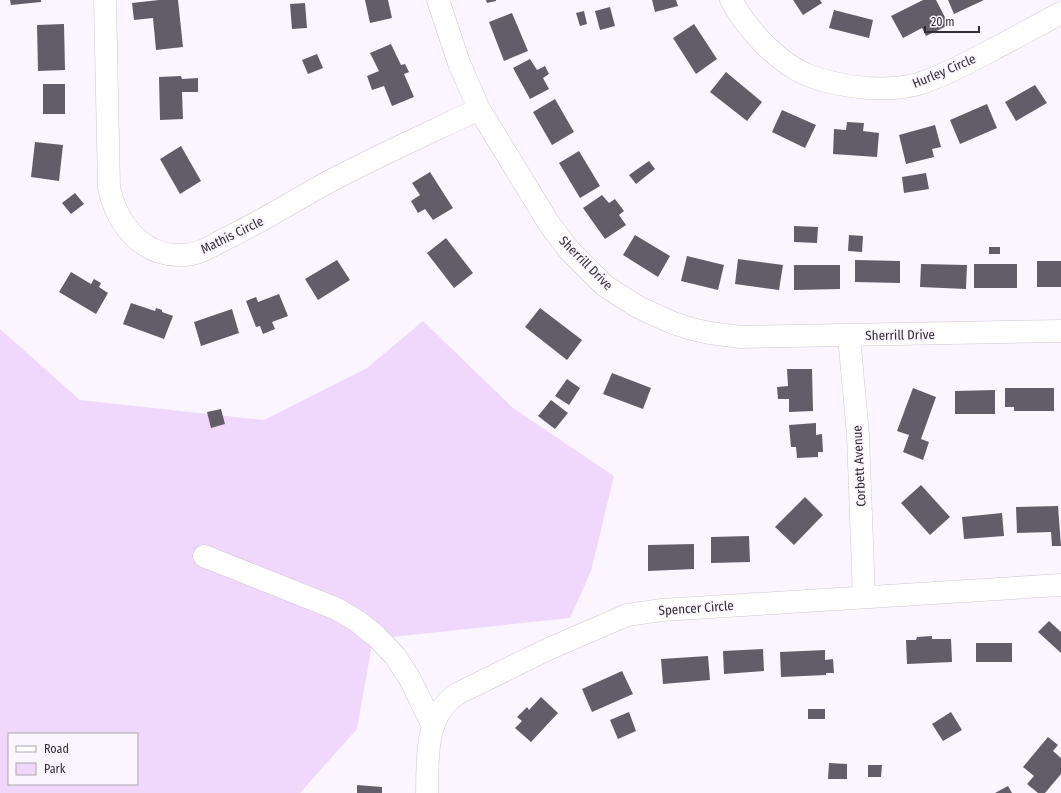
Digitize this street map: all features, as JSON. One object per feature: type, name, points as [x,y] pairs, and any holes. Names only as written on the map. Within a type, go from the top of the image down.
[{"type":"street","name":"Mathis Circle","points":[[105,0],[109,188],[115,210],[128,230],[142,244],[158,251],[173,255],[183,255],[202,250],[253,226],[339,176],[479,109]]},
{"type":"street","name":"Sherrill Drive","points":[[438,0],[459,63],[479,109],[550,225],[569,250],[605,286],[638,307],[673,323],[692,329],[741,337],[1061,331]]},
{"type":"street","name":"Hurley Circle","points":[[731,0],[751,30],[764,44],[787,63],[805,74],[852,87],[875,88],[902,88],[923,82],[962,66],[1061,13]]},
{"type":"street","name":"Corbett Avenue","points":[[849,336],[858,434],[864,597]]},
{"type":"street","points":[[204,556],[337,609],[357,621],[376,636],[395,656],[410,679],[433,726]]},
{"type":"street","name":"Spencer Circle","points":[[428,793],[428,745],[433,726],[448,700],[457,694],[544,651],[627,615],[662,610],[1061,585]]},
{"type":"green space","points":[[423,321],[513,408],[614,476],[591,571],[570,618],[373,639],[357,729],[300,793],[0,793],[0,329],[80,400],[264,420],[367,368]]},
{"type":"building","points":[[10,0],[41,0],[41,2],[11,5]]},
{"type":"building","points":[[159,0],[178,0],[183,47],[156,50],[153,18],[134,20],[132,3]]},
{"type":"building","points":[[365,0],[388,0],[392,18],[370,23]]},
{"type":"building","points":[[486,0],[496,0],[496,1],[487,3]]},
{"type":"building","points":[[652,0],[676,0],[678,6],[655,12]]},
{"type":"building","points":[[793,0],[820,0],[822,3],[803,15]]},
{"type":"building","points":[[923,0],[936,0],[949,25],[926,36],[922,28],[903,38],[891,16]]},
{"type":"building","points":[[948,0],[984,0],[954,14]]},
{"type":"building","points":[[305,3],[307,28],[292,29],[290,4]]},
{"type":"building","points":[[610,7],[615,26],[600,30],[595,11]]},
{"type":"building","points":[[834,10],[873,20],[869,38],[829,28]]},
{"type":"building","points":[[584,11],[587,24],[580,26],[576,13]]},
{"type":"building","points":[[512,13],[528,51],[504,61],[489,22]]},
{"type":"building","points":[[64,24],[65,70],[38,71],[37,25]]},
{"type":"building","points":[[694,24],[717,59],[696,74],[673,38]]},
{"type":"building","points":[[391,44],[401,65],[405,64],[409,72],[404,74],[414,97],[392,106],[384,86],[372,90],[367,76],[379,71],[370,53]]},
{"type":"building","points":[[317,54],[323,68],[308,74],[302,60]]},
{"type":"building","points":[[530,59],[537,70],[545,66],[549,74],[543,78],[549,89],[530,99],[513,68]]},
{"type":"building","points":[[726,72],[762,102],[747,121],[710,92]]},
{"type":"building","points":[[181,76],[182,79],[198,78],[198,92],[182,92],[183,119],[160,120],[159,77]]},
{"type":"building","points":[[43,84],[65,84],[65,114],[43,114]]},
{"type":"building","points":[[1035,85],[1047,103],[1016,121],[1005,102]]},
{"type":"building","points":[[555,99],[574,132],[552,145],[533,112]]},
{"type":"building","points":[[987,104],[997,128],[960,144],[950,120]]},
{"type":"building","points":[[782,110],[816,125],[805,148],[772,132]]},
{"type":"building","points":[[847,122],[864,123],[863,131],[879,133],[877,157],[833,154],[834,129],[846,130]]},
{"type":"building","points":[[935,125],[941,147],[932,149],[934,157],[906,164],[899,135]]},
{"type":"building","points":[[35,142],[63,145],[59,181],[31,177]]},
{"type":"building","points":[[181,146],[201,181],[180,194],[160,159]]},
{"type":"building","points":[[579,151],[600,186],[580,198],[559,163]]},
{"type":"building","points":[[649,161],[655,169],[636,184],[629,175]]},
{"type":"building","points":[[430,172],[453,208],[433,220],[425,209],[418,213],[411,201],[420,195],[412,183]]},
{"type":"building","points":[[926,173],[929,189],[904,193],[902,177]]},
{"type":"building","points":[[75,193],[84,204],[71,214],[62,203]]},
{"type":"building","points":[[602,195],[609,203],[615,199],[624,211],[619,215],[626,225],[605,239],[583,208]]},
{"type":"building","points":[[794,226],[818,227],[817,243],[794,242]]},
{"type":"building","points":[[635,235],[670,256],[658,277],[623,255]]},
{"type":"building","points":[[849,235],[863,236],[862,252],[848,251]]},
{"type":"building","points":[[446,238],[473,273],[454,288],[427,253]]},
{"type":"building","points":[[989,247],[1000,247],[1000,254],[989,254]]},
{"type":"building","points":[[687,256],[724,265],[718,290],[681,281]]},
{"type":"building","points":[[738,259],[783,265],[779,290],[735,284]]},
{"type":"building","points":[[337,260],[350,280],[318,300],[305,279]]},
{"type":"building","points":[[855,260],[900,261],[900,283],[855,282]]},
{"type":"building","points":[[1037,261],[1061,261],[1061,287],[1037,287]]},
{"type":"building","points":[[921,264],[967,265],[966,289],[920,287]]},
{"type":"building","points":[[974,264],[1017,264],[1017,288],[974,288]]},
{"type":"building","points":[[794,265],[840,265],[840,289],[794,290]]},
{"type":"building","points":[[71,272],[91,284],[94,279],[101,283],[99,287],[108,293],[96,314],[59,292]]},
{"type":"building","points":[[279,294],[288,316],[272,322],[275,329],[263,334],[260,326],[256,327],[246,301],[256,297],[258,302]]},
{"type":"building","points":[[131,303],[155,311],[156,308],[173,316],[164,339],[123,324]]},
{"type":"building","points":[[540,308],[582,340],[567,360],[525,327]]},
{"type":"building","points":[[232,309],[239,333],[201,346],[194,322]]},
{"type":"building","points":[[787,369],[812,369],[813,411],[789,412],[789,399],[778,399],[777,387],[788,386]]},
{"type":"building","points":[[612,373],[651,388],[643,409],[603,394]]},
{"type":"building","points":[[567,379],[580,388],[569,405],[555,396]]},
{"type":"building","points":[[913,388],[936,397],[921,439],[929,442],[923,460],[903,452],[909,435],[897,431]]},
{"type":"building","points":[[1005,388],[1054,388],[1054,411],[1014,411],[1014,407],[1005,407]]},
{"type":"building","points":[[995,390],[995,414],[955,414],[955,391]]},
{"type":"building","points":[[551,400],[568,413],[555,429],[538,416]]},
{"type":"building","points":[[221,409],[225,424],[211,428],[207,412]]},
{"type":"building","points":[[816,423],[816,435],[822,434],[823,452],[818,452],[818,457],[797,458],[796,447],[791,447],[789,425]]},
{"type":"building","points":[[921,485],[950,517],[930,535],[901,503]]},
{"type":"building","points":[[805,497],[823,515],[794,545],[775,527]]},
{"type":"building","points":[[1058,506],[1061,546],[1052,546],[1051,532],[1017,533],[1016,507]]},
{"type":"building","points":[[1002,513],[1004,536],[964,539],[962,517]]},
{"type":"building","points":[[749,536],[750,562],[711,563],[711,537]]},
{"type":"building","points":[[694,544],[694,569],[648,571],[648,545]]},
{"type":"building","points":[[1049,621],[1061,632],[1061,653],[1038,632]]},
{"type":"building","points":[[932,636],[932,639],[951,639],[952,662],[907,664],[906,640],[916,640],[917,637]]},
{"type":"building","points":[[976,643],[1012,643],[1012,662],[976,662]]},
{"type":"building","points":[[763,649],[764,671],[724,674],[723,651]]},
{"type":"building","points":[[825,650],[825,660],[833,659],[834,673],[826,673],[826,675],[781,677],[780,652]]},
{"type":"building","points":[[708,656],[710,680],[663,684],[661,659]]},
{"type":"building","points":[[622,671],[633,694],[592,712],[582,689]]},
{"type":"building","points":[[541,697],[558,713],[531,742],[515,728],[522,721],[517,717],[527,707],[529,710]]},
{"type":"building","points":[[808,709],[825,709],[825,719],[808,719]]},
{"type":"building","points":[[629,712],[636,731],[618,739],[610,720]]},
{"type":"building","points":[[951,712],[962,730],[943,741],[932,724]]},
{"type":"building","points":[[1048,737],[1058,745],[1053,751],[1061,758],[1061,774],[1045,793],[1038,793],[1027,784],[1034,776],[1023,767]]},
{"type":"building","points":[[829,763],[847,764],[847,779],[828,779]]},
{"type":"building","points":[[868,765],[882,765],[881,777],[868,777]]},
{"type":"building","points":[[357,785],[382,787],[382,793],[357,793]]},
{"type":"building","points":[[1008,786],[1012,793],[995,793]]}]
